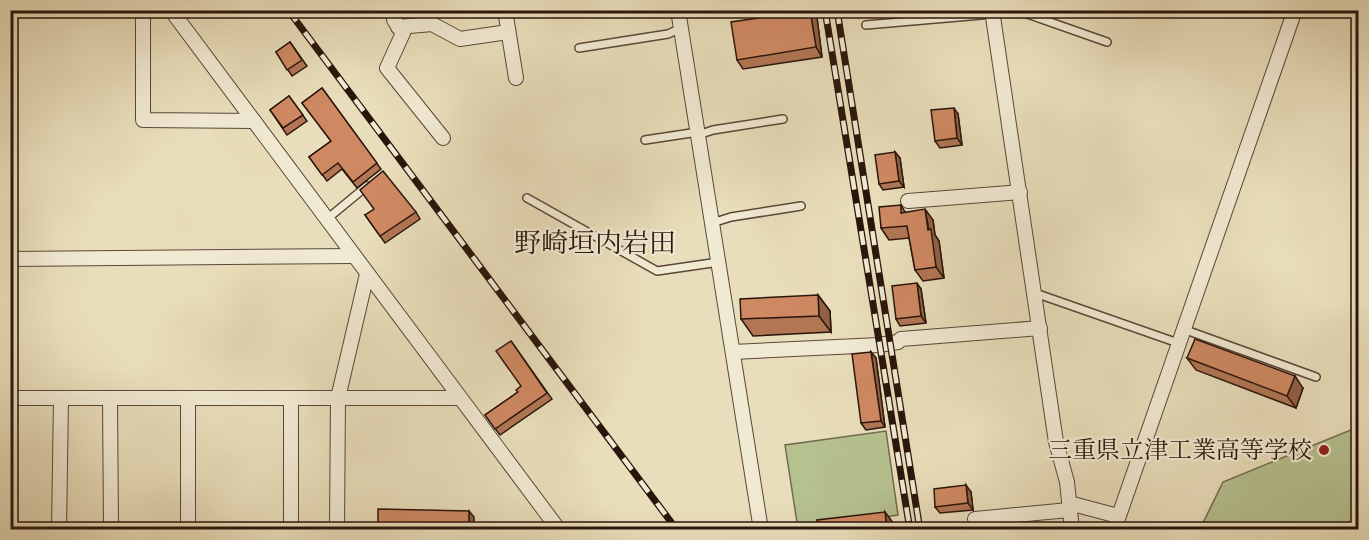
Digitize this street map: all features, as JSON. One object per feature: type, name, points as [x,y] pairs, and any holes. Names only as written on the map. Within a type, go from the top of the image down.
[{"type":"street","points":[[144,10],[143,120],[254,121]]},
{"type":"street","points":[[171,10],[558,530]]},
{"type":"street","points":[[387,68],[403,33],[394,20],[394,10]]},
{"type":"street","points":[[505,10],[516,78]]},
{"type":"street","points":[[678,10],[761,530]]},
{"type":"street","points":[[975,519],[1069,507],[1116,523],[1295,10]]},
{"type":"street","points":[[995,12],[1056,442],[1067,482],[1072,530]]},
{"type":"street","points":[[399,27],[432,24],[460,39],[508,32]]},
{"type":"street","points":[[376,58],[387,68],[443,138]]},
{"type":"street","points":[[908,201],[1020,192]]},
{"type":"street","points":[[10,259],[354,256]]},
{"type":"street","points":[[337,530],[338,398],[366,274]]},
{"type":"street","points":[[733,352],[879,345],[898,342],[901,339],[1040,328]]},
{"type":"street","points":[[10,398],[459,398]]},
{"type":"street","points":[[59,530],[62,398]]},
{"type":"street","points":[[110,398],[111,530]]},
{"type":"street","points":[[188,398],[188,530]]},
{"type":"street","points":[[291,398],[291,530]]},
{"type":"lane","points":[[1016,10],[1107,42]]},
{"type":"lane","points":[[866,25],[995,12]]},
{"type":"lane","points":[[579,48],[668,34],[681,28]]},
{"type":"lane","points":[[645,140],[783,119]]},
{"type":"lane","points":[[327,219],[377,179]]},
{"type":"lane","points":[[526,198],[657,271],[719,262]]},
{"type":"lane","points":[[712,222],[801,206]]},
{"type":"lane","points":[[1035,293],[1178,343]]},
{"type":"lane","points":[[1184,329],[1316,377]]},
{"type":"green space","name":"三重県立津工業高等学校","points":[[1358,427],[1358,529],[1200,529],[1223,482]]},
{"type":"green space","points":[[886,431],[898,515],[798,529],[785,445]]},
{"type":"building","points":[[757,10],[810,10],[816,47],[737,60],[731,22],[758,18]]},
{"type":"building","points":[[290,42],[302,60],[287,70],[276,52]]},
{"type":"building","points":[[322,88],[377,163],[353,182],[338,163],[322,175],[309,157],[331,141],[302,103]]},
{"type":"building","points":[[289,96],[303,115],[283,128],[270,110]]},
{"type":"building","points":[[954,108],[957,138],[935,141],[931,110]]},
{"type":"building","points":[[895,152],[899,181],[879,184],[875,155]]},
{"type":"building","points":[[383,171],[416,212],[380,236],[365,215],[374,209],[360,190]]},
{"type":"building","points":[[901,205],[901,213],[925,209],[928,230],[931,229],[936,267],[915,270],[907,226],[881,228],[879,207]]},
{"type":"building","points":[[917,283],[921,316],[896,319],[892,286]]},
{"type":"building","points":[[818,295],[819,316],[741,319],[740,299]]},
{"type":"building","points":[[1195,339],[1295,376],[1287,396],[1187,358]]},
{"type":"building","points":[[511,341],[547,393],[495,429],[485,415],[518,392],[516,390],[521,386],[496,351]]},
{"type":"building","points":[[871,352],[881,421],[861,423],[852,354]]},
{"type":"building","points":[[966,485],[968,503],[935,507],[934,489]]},
{"type":"building","points":[[378,509],[469,511],[469,530],[378,530]]},
{"type":"building","points":[[885,512],[887,530],[819,530],[817,520]]},
{"type":"railway","points":[[288,10],[677,530]]},
{"type":"railway","points":[[825,10],[910,530]]},
{"type":"railway","points":[[837,10],[920,530]]},
{"type":"place","name":"三重県立津工業高等学校","points":[[1324,450]]},
{"type":"district","name":"野崎垣内岩田","points":[[595,243]]}]
